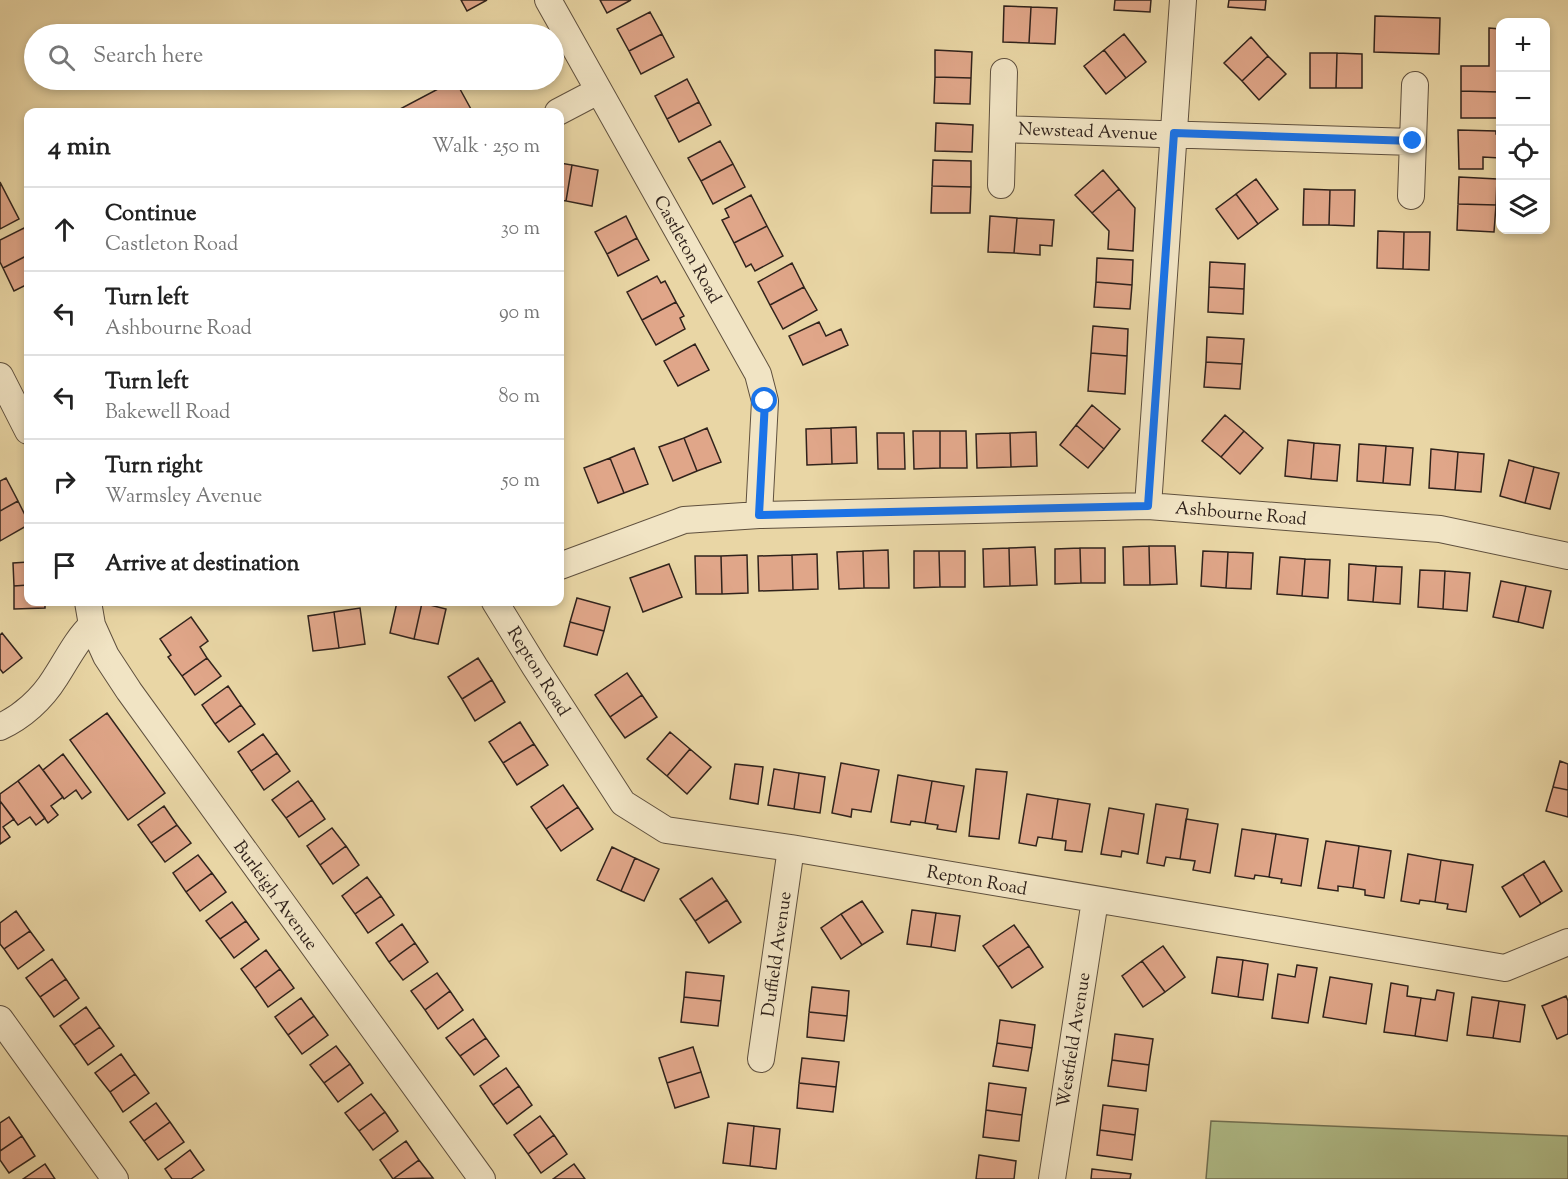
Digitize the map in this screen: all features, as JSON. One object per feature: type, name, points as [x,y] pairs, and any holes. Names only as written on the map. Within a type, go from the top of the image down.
[{"type":"street","name":"Castleton Road","points":[[548,0],[561,24]]},
{"type":"street","points":[[1148,506],[1183,0]]},
{"type":"street","name":"Castleton Road","points":[[564,29],[758,374],[765,401],[759,515]]},
{"type":"street","points":[[1001,184],[1004,72]]},
{"type":"street","points":[[1411,196],[1415,85]]},
{"type":"street","points":[[564,109],[598,91]]},
{"type":"street","name":"Newstead Avenue","points":[[1003,129],[1413,141]]},
{"type":"street","points":[[0,376],[24,423]]},
{"type":"street","name":"Ashbourne Road","points":[[564,565],[684,520],[759,515],[1148,506],[1440,529],[1568,556]]},
{"type":"street","name":"Repton Road","points":[[497,606],[623,803],[666,830],[791,848],[1505,968],[1568,942]]},
{"type":"street","points":[[0,727],[40,698],[82,634],[90,613]]},
{"type":"street","name":"Burleigh Avenue","points":[[90,613],[106,656],[129,691],[483,1179]]},
{"type":"street","name":"Duffield Avenue","points":[[761,1059],[791,848]]},
{"type":"street","name":"Westfield Avenue","points":[[1052,1179],[1095,900]]},
{"type":"street","points":[[0,1019],[115,1179]]},
{"type":"green space","points":[[1211,1121],[1568,1136],[1568,1179],[1206,1179]]},
{"type":"building","points":[[461,0],[487,0],[467,11]]},
{"type":"building","points":[[600,0],[631,0],[607,13]]},
{"type":"building","points":[[1115,0],[1151,0],[1150,12],[1114,10]]},
{"type":"building","points":[[1229,0],[1266,0],[1265,10],[1228,7]]},
{"type":"building","points":[[1004,6],[1031,7],[1029,43],[1003,42]]},
{"type":"building","points":[[1031,7],[1057,8],[1055,44],[1029,43]]},
{"type":"building","points":[[650,12],[662,34],[629,51],[617,29]]},
{"type":"building","points":[[1375,16],[1440,18],[1439,54],[1374,52]]},
{"type":"building","points":[[1489,28],[1496,29],[1496,92],[1461,91],[1461,66],[1489,66]]},
{"type":"building","points":[[662,34],[674,57],[641,74],[629,51]]},
{"type":"building","points":[[1124,34],[1146,62],[1126,78],[1104,50]]},
{"type":"building","points":[[1251,37],[1268,56],[1242,81],[1224,63]]},
{"type":"building","points":[[935,50],[972,52],[971,78],[935,77]]},
{"type":"building","points":[[1104,50],[1126,78],[1106,94],[1084,66]]},
{"type":"building","points":[[1310,53],[1337,53],[1336,88],[1310,88]]},
{"type":"building","points":[[1337,53],[1362,54],[1362,88],[1336,88]]},
{"type":"building","points":[[1268,56],[1286,74],[1259,100],[1242,81]]},
{"type":"building","points":[[935,77],[971,78],[970,104],[934,103]]},
{"type":"building","points":[[687,79],[699,102],[667,119],[655,96]]},
{"type":"building","points":[[436,90],[460,90],[470,108],[402,108]]},
{"type":"building","points":[[1461,91],[1496,92],[1496,118],[1461,118]]},
{"type":"building","points":[[699,102],[711,125],[679,142],[667,119]]},
{"type":"building","points":[[936,123],[973,125],[972,152],[935,151]]},
{"type":"building","points":[[1458,130],[1496,131],[1496,158],[1483,157],[1483,169],[1459,169]]},
{"type":"building","points":[[720,141],[733,164],[701,181],[688,158]]},
{"type":"building","points":[[933,160],[971,161],[971,187],[932,186]]},
{"type":"building","points":[[564,164],[572,165],[566,201],[564,201]]},
{"type":"building","points":[[733,164],[745,187],[713,204],[701,181]]},
{"type":"building","points":[[572,165],[598,170],[592,206],[566,201]]},
{"type":"building","points":[[1103,170],[1119,189],[1092,213],[1075,195]]},
{"type":"building","points":[[1459,177],[1496,179],[1496,205],[1458,204]]},
{"type":"building","points":[[1256,179],[1278,209],[1258,224],[1236,194]]},
{"type":"building","points":[[0,182],[19,219],[0,229]]},
{"type":"building","points":[[932,186],[971,187],[970,213],[931,213]]},
{"type":"building","points":[[1119,189],[1135,208],[1133,251],[1108,249],[1109,231],[1092,213]]},
{"type":"building","points":[[1304,189],[1330,190],[1329,225],[1303,225]]},
{"type":"building","points":[[1330,190],[1355,190],[1354,226],[1329,225]]},
{"type":"building","points":[[1236,194],[1258,224],[1238,239],[1216,209]]},
{"type":"building","points":[[751,195],[767,226],[734,243],[722,220],[729,217],[725,209]]},
{"type":"building","points":[[1458,204],[1496,205],[1494,232],[1457,230]]},
{"type":"building","points":[[626,216],[637,238],[607,254],[595,232]]},
{"type":"building","points":[[990,216],[1017,218],[1014,253],[988,252]]},
{"type":"building","points":[[1017,218],[1054,220],[1052,246],[1040,245],[1040,255],[1014,253]]},
{"type":"building","points":[[767,226],[783,256],[755,271],[751,264],[746,267],[734,243]]},
{"type":"building","points":[[24,228],[24,257],[3,268],[0,262],[0,240]]},
{"type":"building","points":[[1378,231],[1404,232],[1403,269],[1377,268]]},
{"type":"building","points":[[1404,232],[1430,232],[1429,270],[1403,269]]},
{"type":"building","points":[[637,238],[649,260],[618,276],[607,254]]},
{"type":"building","points":[[24,257],[24,286],[14,291],[3,268]]},
{"type":"building","points":[[1097,258],[1133,260],[1132,285],[1096,282]]},
{"type":"building","points":[[1210,262],[1245,264],[1244,289],[1209,287]]},
{"type":"building","points":[[792,263],[804,287],[770,305],[758,282]]},
{"type":"building","points":[[657,276],[661,283],[665,281],[676,302],[642,320],[627,292]]},
{"type":"building","points":[[1096,282],[1132,285],[1130,309],[1094,307]]},
{"type":"building","points":[[804,287],[817,310],[783,329],[770,305]]},
{"type":"building","points":[[1209,287],[1244,289],[1243,314],[1208,312]]},
{"type":"building","points":[[676,302],[684,316],[680,318],[685,329],[656,345],[642,320]]},
{"type":"building","points":[[819,322],[826,336],[841,329],[848,345],[803,365],[789,336]]},
{"type":"building","points":[[1093,326],[1128,329],[1127,356],[1091,353]]},
{"type":"building","points":[[1207,337],[1244,339],[1242,364],[1206,362]]},
{"type":"building","points":[[695,344],[709,370],[678,386],[664,361]]},
{"type":"building","points":[[1091,353],[1127,356],[1125,394],[1088,391]]},
{"type":"building","points":[[1206,362],[1242,364],[1240,389],[1204,387]]},
{"type":"building","points":[[1092,405],[1120,429],[1104,449],[1076,425]]},
{"type":"building","points":[[1225,415],[1244,431],[1221,457],[1202,441]]},
{"type":"building","points":[[1076,425],[1104,449],[1088,468],[1060,445]]},
{"type":"building","points":[[856,427],[857,463],[832,464],[831,428]]},
{"type":"building","points":[[707,428],[721,462],[697,471],[684,438]]},
{"type":"building","points":[[831,428],[832,464],[807,465],[806,429]]},
{"type":"building","points":[[913,431],[940,431],[940,468],[914,469]]},
{"type":"building","points":[[940,431],[966,431],[967,468],[940,468]]},
{"type":"building","points":[[1244,431],[1263,448],[1240,474],[1221,457]]},
{"type":"building","points":[[1036,432],[1037,466],[1011,467],[1010,433]]},
{"type":"building","points":[[877,433],[904,433],[905,469],[878,469]]},
{"type":"building","points":[[1010,433],[1011,467],[977,468],[976,434]]},
{"type":"building","points":[[684,438],[697,471],[673,481],[659,447]]},
{"type":"building","points":[[1288,440],[1314,443],[1311,479],[1285,476]]},
{"type":"building","points":[[1314,443],[1340,445],[1337,481],[1311,479]]},
{"type":"building","points":[[1359,444],[1386,446],[1383,483],[1357,481]]},
{"type":"building","points":[[1386,446],[1413,448],[1410,485],[1383,483]]},
{"type":"building","points":[[634,448],[648,484],[624,493],[610,458]]},
{"type":"building","points":[[1431,449],[1458,452],[1455,490],[1429,488]]},
{"type":"building","points":[[1458,452],[1484,454],[1481,492],[1455,490]]},
{"type":"building","points":[[610,458],[624,493],[598,503],[584,468]]},
{"type":"building","points":[[1509,460],[1534,467],[1525,503],[1500,496]]},
{"type":"building","points":[[1534,467],[1559,473],[1550,509],[1525,503]]},
{"type":"building","points":[[6,478],[18,501],[0,511],[0,481]]},
{"type":"building","points":[[18,501],[24,513],[24,527],[0,541],[0,511]]},
{"type":"building","points":[[1149,546],[1150,585],[1124,585],[1123,547]]},
{"type":"building","points":[[1149,546],[1175,546],[1177,584],[1150,585]]},
{"type":"building","points":[[1035,547],[1037,585],[1010,586],[1009,548]]},
{"type":"building","points":[[1009,548],[1010,586],[984,587],[983,549]]},
{"type":"building","points":[[1080,548],[1081,583],[1055,584],[1055,549]]},
{"type":"building","points":[[1080,548],[1105,548],[1105,583],[1081,583]]},
{"type":"building","points":[[888,550],[889,588],[864,588],[863,551]]},
{"type":"building","points":[[863,551],[864,588],[839,589],[837,552]]},
{"type":"building","points":[[914,551],[939,551],[940,587],[914,588]]},
{"type":"building","points":[[939,551],[965,551],[965,587],[940,587]]},
{"type":"building","points":[[1203,551],[1228,552],[1226,588],[1201,586]]},
{"type":"building","points":[[1228,552],[1253,553],[1251,589],[1226,588]]},
{"type":"building","points":[[817,554],[818,589],[793,590],[792,555]]},
{"type":"building","points":[[747,555],[748,593],[722,594],[721,556]]},
{"type":"building","points":[[792,555],[793,590],[759,591],[758,556]]},
{"type":"building","points":[[695,556],[721,556],[722,594],[696,594]]},
{"type":"building","points":[[1280,557],[1305,559],[1302,596],[1277,594]]},
{"type":"building","points":[[1305,559],[1330,560],[1328,598],[1302,596]]},
{"type":"building","points":[[24,562],[24,585],[14,586],[13,563]]},
{"type":"building","points":[[669,564],[682,597],[643,612],[630,578]]},
{"type":"building","points":[[1349,564],[1376,566],[1373,602],[1348,600]]},
{"type":"building","points":[[1376,566],[1402,567],[1400,604],[1373,602]]},
{"type":"building","points":[[1420,570],[1445,571],[1443,609],[1418,607]]},
{"type":"building","points":[[1445,571],[1470,573],[1467,611],[1443,609]]},
{"type":"building","points":[[1501,581],[1526,586],[1518,622],[1493,617]]},
{"type":"building","points":[[24,585],[24,606],[45,606],[45,608],[14,609],[14,586]]},
{"type":"building","points":[[1526,586],[1551,591],[1543,628],[1518,622]]},
{"type":"building","points":[[577,598],[610,607],[604,631],[570,622]]},
{"type":"building","points":[[396,606],[421,606],[414,639],[390,633]]},
{"type":"building","points":[[421,606],[446,609],[438,644],[414,639]]},
{"type":"building","points":[[360,608],[365,644],[339,648],[334,612]]},
{"type":"building","points":[[334,612],[339,648],[313,651],[308,616]]},
{"type":"building","points":[[191,617],[208,641],[200,647],[207,658],[182,676],[168,657],[171,655],[160,639]]},
{"type":"building","points":[[570,622],[604,631],[597,655],[564,646]]},
{"type":"building","points":[[2,633],[22,658],[3,673],[0,669],[0,635]]},
{"type":"building","points":[[207,658],[221,676],[195,695],[182,676]]},
{"type":"building","points":[[478,658],[492,680],[462,699],[448,677]]},
{"type":"building","points":[[627,673],[642,695],[610,717],[595,695]]},
{"type":"building","points":[[492,680],[505,702],[475,721],[462,699]]},
{"type":"building","points":[[228,686],[241,705],[215,724],[202,705]]},
{"type":"building","points":[[642,695],[657,717],[625,738],[610,717]]},
{"type":"building","points":[[241,705],[255,724],[229,742],[215,724]]},
{"type":"building","points":[[107,713],[165,793],[128,820],[70,740]]},
{"type":"building","points":[[520,722],[534,744],[503,763],[489,742]]},
{"type":"building","points":[[670,732],[690,749],[667,776],[647,759]]},
{"type":"building","points":[[263,734],[277,753],[251,771],[238,752]]},
{"type":"building","points":[[534,744],[548,765],[517,785],[503,763]]},
{"type":"building","points":[[690,749],[711,767],[687,794],[667,776]]},
{"type":"building","points":[[277,753],[290,771],[264,790],[251,771]]},
{"type":"building","points":[[63,754],[91,792],[82,799],[76,790],[64,799],[43,770]]},
{"type":"building","points":[[1560,761],[1568,764],[1568,790],[1553,787]]},
{"type":"building","points":[[841,763],[879,770],[871,812],[852,809],[851,817],[832,813]]},
{"type":"building","points":[[735,764],[763,767],[758,804],[730,799]]},
{"type":"building","points":[[39,765],[63,797],[51,806],[58,815],[48,823],[18,781]]},
{"type":"building","points":[[774,769],[799,773],[794,809],[768,805]]},
{"type":"building","points":[[976,769],[1007,772],[999,839],[969,836]]},
{"type":"building","points":[[799,773],[825,777],[820,813],[794,809]]},
{"type":"building","points":[[898,775],[932,781],[925,823],[911,821],[910,825],[891,822]]},
{"type":"building","points":[[18,781],[45,818],[36,825],[30,817],[18,825],[0,801],[0,794]]},
{"type":"building","points":[[298,781],[312,800],[286,818],[272,800]]},
{"type":"building","points":[[932,781],[964,786],[956,832],[937,829],[938,825],[925,823]]},
{"type":"building","points":[[563,785],[578,807],[546,829],[531,807]]},
{"type":"building","points":[[1553,787],[1568,790],[1568,817],[1546,811]]},
{"type":"building","points":[[1027,794],[1058,799],[1052,839],[1038,837],[1036,846],[1019,843]]},
{"type":"building","points":[[1058,799],[1090,804],[1082,852],[1065,850],[1066,841],[1052,839]]},
{"type":"building","points":[[312,800],[325,819],[299,837],[286,818]]},
{"type":"building","points":[[0,801],[14,819],[3,827],[10,837],[0,844]]},
{"type":"building","points":[[1156,804],[1188,809],[1180,859],[1166,857],[1164,866],[1147,863]]},
{"type":"building","points":[[164,806],[177,825],[151,843],[138,825]]},
{"type":"building","points":[[578,807],[593,829],[561,851],[546,829]]},
{"type":"building","points":[[1109,808],[1144,814],[1138,854],[1122,851],[1121,857],[1101,854]]},
{"type":"building","points":[[1186,819],[1218,824],[1210,873],[1193,870],[1195,861],[1180,859]]},
{"type":"building","points":[[177,825],[191,843],[165,862],[151,843]]},
{"type":"building","points":[[332,828],[346,846],[320,865],[307,846]]},
{"type":"building","points":[[1242,829],[1276,834],[1269,877],[1255,875],[1254,879],[1235,876]]},
{"type":"building","points":[[1276,834],[1308,839],[1301,886],[1281,883],[1282,879],[1269,877]]},
{"type":"building","points":[[1326,841],[1359,846],[1353,888],[1338,886],[1338,891],[1318,888]]},
{"type":"building","points":[[346,846],[359,865],[333,884],[320,865]]},
{"type":"building","points":[[1359,846],[1391,851],[1384,898],[1365,895],[1365,890],[1353,888]]},
{"type":"building","points":[[612,847],[635,858],[621,891],[597,880]]},
{"type":"building","points":[[1408,854],[1441,860],[1435,902],[1420,900],[1419,904],[1401,901]]},
{"type":"building","points":[[198,855],[212,873],[186,892],[173,873]]},
{"type":"building","points":[[635,858],[659,869],[644,901],[621,891]]},
{"type":"building","points":[[1441,860],[1473,865],[1466,912],[1447,909],[1448,904],[1435,902]]},
{"type":"building","points":[[1544,861],[1562,891],[1541,904],[1523,874]]},
{"type":"building","points":[[212,873],[226,892],[200,911],[186,892]]},
{"type":"building","points":[[1523,874],[1541,904],[1520,917],[1502,887]]},
{"type":"building","points":[[367,877],[381,896],[355,914],[342,896]]},
{"type":"building","points":[[712,878],[727,900],[695,921],[680,899]]},
{"type":"building","points":[[381,896],[394,915],[368,933],[355,914]]},
{"type":"building","points":[[727,900],[741,922],[709,943],[695,921]]},
{"type":"building","points":[[862,901],[883,932],[862,945],[841,914]]},
{"type":"building","points":[[232,902],[246,921],[220,939],[206,921]]},
{"type":"building","points":[[912,910],[936,913],[931,947],[907,944]]},
{"type":"building","points":[[16,911],[30,931],[4,949],[0,944],[0,923]]},
{"type":"building","points":[[936,913],[960,916],[955,951],[931,947]]},
{"type":"building","points":[[841,914],[862,945],[841,959],[821,928]]},
{"type":"building","points":[[246,921],[259,939],[234,958],[220,939]]},
{"type":"building","points":[[402,924],[415,943],[389,962],[376,943]]},
{"type":"building","points":[[1014,925],[1029,946],[998,967],[983,946]]},
{"type":"building","points":[[30,931],[44,950],[18,969],[4,949]]},
{"type":"building","points":[[415,943],[428,962],[403,980],[389,962]]},
{"type":"building","points":[[1029,946],[1043,967],[1012,988],[998,967]]},
{"type":"building","points":[[1163,946],[1185,977],[1165,992],[1142,961]]},
{"type":"building","points":[[266,950],[280,969],[255,988],[241,969]]},
{"type":"building","points":[[1217,957],[1243,960],[1238,997],[1212,993]]},
{"type":"building","points":[[52,959],[66,979],[40,997],[26,978]]},
{"type":"building","points":[[1243,960],[1268,964],[1263,1000],[1238,997]]},
{"type":"building","points":[[1142,961],[1165,992],[1143,1007],[1122,976]]},
{"type":"building","points":[[1297,965],[1317,968],[1308,1023],[1272,1018],[1278,974],[1295,977]]},
{"type":"building","points":[[280,969],[294,988],[268,1007],[255,988]]},
{"type":"building","points":[[686,972],[724,976],[721,1001],[684,997]]},
{"type":"building","points":[[437,973],[450,991],[425,1010],[411,991]]},
{"type":"building","points":[[1330,977],[1372,984],[1366,1024],[1323,1017]]},
{"type":"building","points":[[66,979],[79,998],[54,1017],[40,997]]},
{"type":"building","points":[[1391,983],[1408,986],[1407,996],[1421,998],[1415,1036],[1384,1032]]},
{"type":"building","points":[[812,987],[849,991],[847,1016],[809,1012]]},
{"type":"building","points":[[1437,990],[1454,993],[1447,1041],[1415,1036],[1421,998],[1435,1000]]},
{"type":"building","points":[[450,991],[463,1010],[438,1029],[425,1010]]},
{"type":"building","points":[[1566,996],[1568,1034],[1557,1039],[1542,1006]]},
{"type":"building","points":[[684,997],[721,1001],[718,1026],[681,1022]]},
{"type":"building","points":[[1472,997],[1499,1001],[1493,1038],[1467,1035]]},
{"type":"building","points":[[301,998],[314,1016],[288,1035],[275,1017]]},
{"type":"building","points":[[1499,1001],[1525,1005],[1520,1042],[1493,1038]]},
{"type":"building","points":[[86,1007],[100,1027],[74,1045],[60,1026]]},
{"type":"building","points":[[809,1012],[847,1016],[844,1041],[807,1037]]},
{"type":"building","points":[[314,1016],[328,1035],[302,1054],[288,1035]]},
{"type":"building","points":[[473,1019],[486,1038],[460,1056],[446,1038]]},
{"type":"building","points":[[1000,1020],[1035,1025],[1032,1048],[997,1043]]},
{"type":"building","points":[[100,1027],[114,1046],[88,1065],[74,1045]]},
{"type":"building","points":[[1115,1034],[1153,1039],[1149,1065],[1112,1060]]},
{"type":"building","points":[[486,1038],[499,1056],[474,1075],[460,1056]]},
{"type":"building","points":[[997,1043],[1032,1048],[1028,1071],[993,1066]]},
{"type":"building","points":[[336,1046],[350,1064],[324,1083],[310,1065]]},
{"type":"building","points":[[693,1047],[701,1072],[667,1083],[659,1058]]},
{"type":"building","points":[[121,1054],[135,1074],[110,1092],[95,1073]]},
{"type":"building","points":[[802,1058],[839,1062],[836,1087],[799,1083]]},
{"type":"building","points":[[1112,1060],[1149,1065],[1146,1091],[1108,1086]]},
{"type":"building","points":[[350,1064],[363,1083],[338,1102],[324,1083]]},
{"type":"building","points":[[506,1068],[519,1086],[493,1105],[480,1086]]},
{"type":"building","points":[[701,1072],[709,1097],[675,1108],[667,1083]]},
{"type":"building","points":[[135,1074],[149,1093],[123,1112],[110,1092]]},
{"type":"building","points":[[799,1083],[836,1087],[833,1112],[797,1108]]},
{"type":"building","points":[[989,1083],[1026,1088],[1022,1115],[986,1110]]},
{"type":"building","points":[[519,1086],[532,1105],[507,1124],[493,1105]]},
{"type":"building","points":[[371,1094],[385,1112],[359,1131],[345,1113]]},
{"type":"building","points":[[156,1103],[170,1122],[144,1141],[130,1122]]},
{"type":"building","points":[[1103,1105],[1138,1109],[1135,1135],[1100,1130]]},
{"type":"building","points":[[986,1110],[1022,1115],[1019,1141],[983,1137]]},
{"type":"building","points":[[385,1112],[398,1131],[373,1150],[359,1131]]},
{"type":"building","points":[[540,1116],[554,1135],[528,1154],[514,1135]]},
{"type":"building","points":[[9,1117],[22,1136],[0,1151],[0,1123]]},
{"type":"building","points":[[170,1122],[184,1142],[158,1160],[144,1141]]},
{"type":"building","points":[[728,1123],[754,1126],[750,1166],[723,1163]]},
{"type":"building","points":[[754,1126],[780,1129],[776,1169],[750,1166]]},
{"type":"building","points":[[1100,1130],[1135,1135],[1132,1160],[1097,1155]]},
{"type":"building","points":[[554,1135],[567,1154],[541,1173],[528,1154]]},
{"type":"building","points":[[22,1136],[35,1156],[9,1173],[0,1160],[0,1151]]},
{"type":"building","points":[[406,1141],[419,1160],[393,1179],[380,1160]]},
{"type":"building","points":[[190,1150],[204,1170],[191,1179],[172,1179],[165,1169]]},
{"type":"building","points":[[979,1155],[1016,1161],[1014,1179],[976,1179]]},
{"type":"building","points":[[419,1160],[433,1178],[393,1179]]},
{"type":"building","points":[[45,1164],[55,1179],[23,1179]]},
{"type":"building","points":[[574,1164],[585,1179],[553,1179]]},
{"type":"building","points":[[1092,1169],[1131,1174],[1130,1179],[1091,1179]]},
{"type":"route","points":[[765,401],[759,515],[1148,506],[1174,133],[1413,141]]}]
